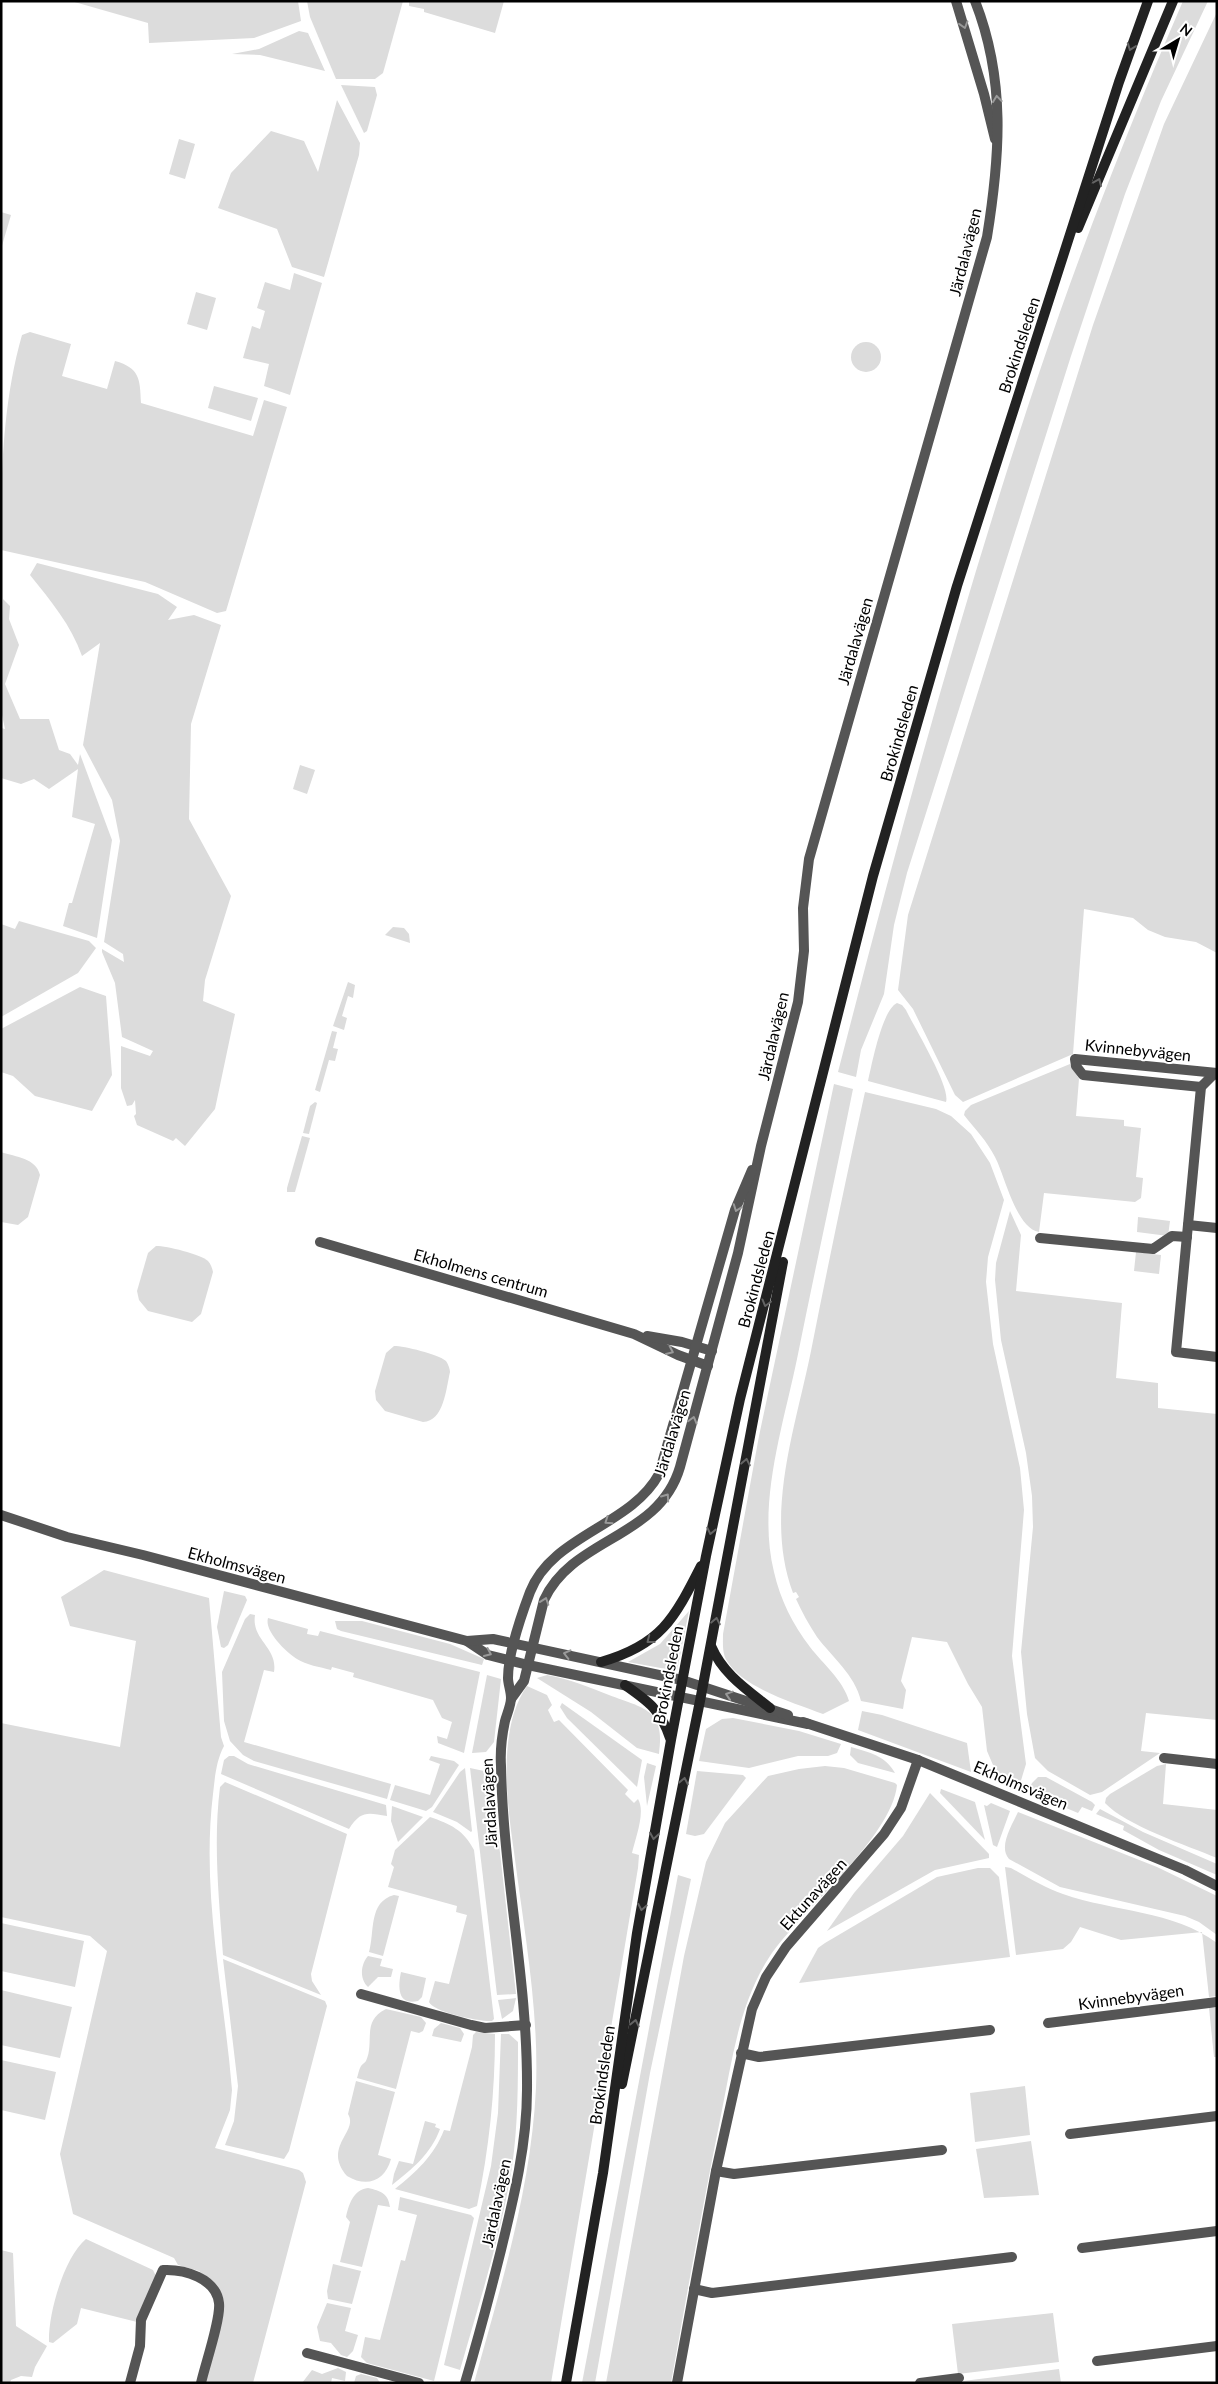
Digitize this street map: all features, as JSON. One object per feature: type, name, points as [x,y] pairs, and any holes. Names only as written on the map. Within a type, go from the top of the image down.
[{"type":"main road","name":"Brokindsleden","points":[[603,2173],[637,1933],[671,1740],[706,1556],[740,1399],[796,1188],[830,1042],[876,867],[957,586],[1119,82],[1148,1]]},
{"type":"main road","name":"Brokindsleden","points":[[1052,291],[1173,1]]},
{"type":"main road","name":"Brokindsleden","points":[[566,2383],[603,2173],[711,1646],[796,1188]]},
{"type":"main road","points":[[601,1662],[638,1649],[663,1630],[685,1597],[706,1556]]},
{"type":"main road","points":[[711,1646],[718,1662],[730,1677],[770,1708]]},
{"type":"main road","points":[[625,1685],[655,1708],[664,1720],[671,1740]]},
{"type":"street","name":"Järdalavägen","points":[[956,1],[984,94],[997,148]]},
{"type":"street","name":"Järdalavägen","points":[[511,1698],[524,1681],[544,1600],[560,1576],[578,1560],[647,1517],[669,1494],[677,1476],[708,1366],[746,1222],[761,1146],[798,1002],[804,951],[803,908],[809,859],[987,237],[993,197],[999,130],[998,104],[987,44],[975,1]]},
{"type":"street","name":"Kvinnebyvägen","points":[[1075,1059],[1216,1074],[1201,1088],[1083,1075],[1076,1066],[1075,1059]]},
{"type":"street","points":[[1201,1088],[1176,1352],[1217,1357]]},
{"type":"street","name":"Järdalavägen","points":[[465,2383],[516,2188],[526,2121],[526,2025],[505,1839],[500,1763],[511,1698],[508,1677],[515,1644],[531,1590],[546,1567],[638,1499],[654,1484],[666,1452],[735,1210],[761,1146]]},
{"type":"street","points":[[1188,1225],[1217,1228]]},
{"type":"street","points":[[1040,1238],[1153,1248],[1172,1236],[1187,1237]]},
{"type":"street","name":"Ekholmens centrum","points":[[320,1242],[634,1334],[696,1345],[712,1351]]},
{"type":"street","name":"Ekholmens centrum","points":[[634,1334],[708,1366]]},
{"type":"street","name":"Ekholmsvägen","points":[[1,1515],[68,1537],[467,1641],[488,1654],[511,1661],[808,1724]]},
{"type":"street","name":"Ekholmsvägen","points":[[467,1641],[493,1639],[703,1686],[770,1708],[808,1724],[918,1760],[1141,1852],[1217,1886]]},
{"type":"street","points":[[1164,1758],[1217,1764]]},
{"type":"street","name":"Ektunavägen","points":[[677,2383],[716,2171],[752,2009],[766,1977],[786,1947],[884,1834],[901,1808],[918,1760]]},
{"type":"street","points":[[361,1994],[470,2025],[486,2028],[526,2025]]},
{"type":"street","name":"Kvinnebyvägen","points":[[1048,2023],[1217,2002]]},
{"type":"street","points":[[741,2054],[759,2057],[990,2030]]},
{"type":"street","points":[[1070,2134],[1217,2116]]},
{"type":"street","points":[[716,2171],[734,2174],[942,2150]]},
{"type":"street","points":[[1082,2248],[1217,2231]]},
{"type":"street","points":[[694,2289],[712,2292],[1012,2257]]},
{"type":"street","points":[[130,2383],[140,2346],[141,2320],[144,2309],[163,2270],[188,2272],[202,2280],[219,2299],[219,2312],[200,2383]]},
{"type":"street","points":[[1098,2361],[1217,2346]]},
{"type":"street","points":[[307,2354],[419,2383]]},
{"type":"street","points":[[920,2383],[959,2378]]},
{"type":"shaded area","points":[[71,1],[298,1],[301,21],[254,38],[149,43],[148,23]]},
{"type":"shaded area","points":[[307,1],[403,1],[383,73],[375,79],[336,79],[310,17]]},
{"type":"shaded area","points":[[409,1],[504,1],[495,33],[424,12],[424,9],[409,6]]},
{"type":"shaded area","points":[[1183,1],[1208,1],[1161,101],[1125,194],[1071,356],[907,873],[894,925],[884,994],[861,1050],[856,1077],[838,1072],[888,880],[941,689],[1028,406],[1060,312],[1104,194]]},
{"type":"shaded area","points":[[1217,12],[1217,953],[1196,942],[1165,937],[1148,930],[1133,918],[1084,909],[1073,1054],[963,1102],[955,1095],[913,1009],[898,990],[908,915],[1093,325],[1164,124]]},
{"type":"shaded area","points":[[299,31],[308,33],[325,71],[260,55],[232,54],[259,49]]},
{"type":"shaded area","points":[[341,85],[375,87],[377,95],[367,131],[364,133]]},
{"type":"shaded area","points":[[337,100],[360,143],[359,155],[324,277],[292,267],[277,229],[218,208],[231,173],[271,131],[304,141],[318,172]]},
{"type":"shaded area","points":[[179,139],[195,144],[185,179],[169,174]]},
{"type":"shaded area","points":[[1,212],[11,215],[1,249]]},
{"type":"shaded area","points":[[294,273],[322,283],[290,395],[264,386],[269,364],[243,358],[252,326],[260,329],[265,311],[257,308],[265,282],[290,290]]},
{"type":"shaded area","points":[[196,292],[216,298],[207,330],[187,324]]},
{"type":"shaded area","points":[[30,332],[71,344],[62,376],[107,389],[115,361],[134,371],[139,381],[141,403],[253,436],[264,400],[287,407],[226,611],[217,613],[145,582],[1,550],[2,469],[10,388],[22,335]]},
{"type":"shaded area","points":[[866,342],[877,346],[881,357],[877,368],[866,372],[855,368],[851,357],[855,346]]},
{"type":"shaded area","points":[[214,386],[258,398],[251,421],[208,408]]},
{"type":"shaded area","points":[[37,563],[158,594],[177,607],[168,620],[194,615],[221,625],[191,724],[189,819],[231,896],[205,980],[203,1001],[235,1014],[215,1109],[185,1146],[176,1138],[173,1141],[137,1125],[134,1116],[136,1114],[135,1100],[132,1105],[127,1106],[121,1088],[121,1046],[150,1056],[153,1051],[122,1037],[115,983],[102,952],[102,949],[124,962],[123,954],[104,942],[120,841],[112,800],[83,745],[100,643],[82,656],[66,624],[30,575]]},
{"type":"shaded area","points":[[3,599],[10,606],[9,619],[19,645],[5,684],[20,719],[49,719],[59,750],[70,754],[78,765],[80,754],[112,840],[97,938],[63,926],[69,903],[72,903],[95,824],[72,817],[78,769],[49,789],[34,779],[21,784],[1,778],[1,728],[5,729],[1,710]]},
{"type":"shaded area","points":[[300,765],[315,770],[307,794],[293,789]]},
{"type":"shaded area","points":[[19,921],[89,941],[96,948],[78,973],[1,1017],[1,924],[15,929]]},
{"type":"shaded area","points":[[393,927],[404,928],[409,934],[410,943],[385,935]]},
{"type":"shaded area","points":[[348,982],[355,985],[353,998],[348,996],[342,1016],[347,1018],[344,1030],[333,1026]]},
{"type":"shaded area","points":[[80,987],[106,996],[112,1075],[92,1111],[35,1096],[13,1076],[1,1072],[1,1029]]},
{"type":"shaded area","points":[[897,1003],[906,1010],[938,1071],[946,1094],[946,1102],[868,1081],[882,1026]]},
{"type":"shaded area","points":[[332,1031],[337,1032],[333,1048],[338,1049],[335,1061],[329,1060],[320,1092],[315,1090]]},
{"type":"shaded area","points":[[1070,1064],[1079,1079],[1076,1116],[1124,1120],[1124,1126],[1141,1128],[1136,1177],[1143,1178],[1141,1198],[1135,1202],[1044,1193],[1039,1232],[1031,1228],[1018,1212],[992,1151],[964,1115],[971,1105]]},
{"type":"shaded area","points":[[834,1084],[853,1089],[779,1438],[770,1492],[768,1519],[774,1572],[784,1602],[804,1639],[837,1679],[849,1701],[823,1714],[771,1694],[757,1687],[735,1671],[724,1655],[723,1634],[759,1436]]},
{"type":"shaded area","points":[[865,1092],[936,1109],[951,1116],[971,1134],[990,1163],[1004,1200],[988,1257],[986,1282],[993,1344],[1020,1468],[1024,1510],[1012,1656],[1026,1764],[1019,1787],[996,1772],[987,1751],[982,1707],[947,1642],[912,1637],[901,1681],[906,1690],[903,1709],[861,1701],[854,1683],[817,1637],[806,1618],[796,1599],[799,1597],[796,1592],[793,1593],[785,1563],[781,1533],[785,1472]]},
{"type":"shaded area","points":[[315,1102],[317,1103],[309,1134],[303,1133],[310,1106]]},
{"type":"shaded area","points":[[302,1136],[310,1138],[295,1192],[287,1192],[287,1188]]},
{"type":"shaded area","points":[[1,1152],[30,1162],[38,1169],[40,1175],[28,1217],[18,1225],[1,1222]]},
{"type":"shaded area","points":[[1010,1211],[1021,1235],[1016,1291],[1122,1303],[1116,1378],[1158,1383],[1158,1408],[1217,1414],[1217,1720],[1146,1713],[1141,1751],[1160,1753],[1102,1792],[1090,1795],[1048,1771],[1035,1758],[1027,1714],[1021,1652],[1033,1527],[1032,1496],[1026,1453],[1001,1340],[995,1280],[996,1263]]},
{"type":"shaded area","points":[[1138,1217],[1170,1221],[1168,1236],[1137,1232]]},
{"type":"shaded area","points":[[156,1246],[191,1253],[204,1258],[211,1265],[213,1272],[201,1314],[192,1322],[148,1311],[139,1300],[137,1291],[148,1253]]},
{"type":"shaded area","points":[[1136,1252],[1161,1255],[1159,1274],[1134,1271]]},
{"type":"shaded area","points":[[394,1346],[429,1353],[446,1361],[450,1372],[443,1403],[436,1416],[430,1420],[423,1422],[385,1411],[376,1400],[375,1391],[386,1353]]},
{"type":"shaded area","points":[[104,1570],[209,1598],[221,1737],[224,1746],[214,1781],[210,1831],[210,1868],[215,1942],[232,2090],[230,2110],[215,2148],[299,2170],[303,2173],[306,2182],[253,2383],[204,2383],[222,2310],[211,2282],[199,2271],[178,2265],[174,2258],[73,2214],[60,2154],[107,1951],[90,1936],[1,1917],[1,1723],[120,1747],[136,1641],[70,1626],[61,1597]]},
{"type":"shaded area","points":[[224,1591],[245,1596],[247,1600],[228,1645],[224,1648],[221,1647],[217,1627]]},
{"type":"shaded area","points":[[689,1611],[677,1671],[628,1662],[660,1644]]},
{"type":"shaded area","points":[[250,1614],[255,1615],[257,1631],[272,1656],[274,1672],[264,1670],[244,1742],[391,1784],[387,1799],[254,1761],[243,1755],[230,1741],[224,1721],[222,1672],[245,1619]]},
{"type":"shaded area","points":[[268,1618],[308,1629],[307,1634],[318,1636],[320,1631],[480,1672],[464,1753],[438,1743],[437,1736],[447,1739],[452,1722],[442,1718],[433,1700],[353,1677],[354,1673],[332,1667],[331,1670],[301,1661],[292,1656],[277,1641],[269,1629]]},
{"type":"shaded area","points":[[335,1621],[362,1621],[450,1644],[484,1659],[482,1665],[341,1631],[337,1629]]},
{"type":"shaded area","points":[[487,1675],[501,1679],[494,1742],[486,1752],[472,1753]]},
{"type":"shaded area","points":[[547,1675],[586,1686],[642,1708],[655,1719],[659,1728],[659,1754],[637,1748],[591,1712],[537,1678]]},
{"type":"shaded area","points":[[527,1686],[547,1695],[552,1705],[548,1710],[554,1722],[559,1720],[628,1790],[625,1794],[634,1803],[638,1799],[641,1811],[632,1853],[639,1855],[551,2383],[474,2383],[504,2274],[521,2200],[533,2126],[536,2088],[533,1999],[507,1789],[508,1744],[511,1723],[518,1703]]},
{"type":"shaded area","points":[[562,1703],[642,1760],[637,1787],[567,1718],[560,1707]]},
{"type":"shaded area","points":[[862,1711],[882,1715],[967,1743],[971,1772],[858,1730]]},
{"type":"shaded area","points":[[733,1718],[799,1731],[841,1744],[837,1753],[828,1756],[798,1756],[749,1768],[699,1761],[706,1729],[722,1719]]},
{"type":"shaded area","points":[[851,1747],[882,1758],[895,1773],[858,1763],[850,1755]]},
{"type":"shaded area","points":[[229,1756],[234,1756],[248,1764],[386,1805],[387,1816],[365,1814],[357,1819],[349,1829],[221,1774],[224,1760]]},
{"type":"shaded area","points":[[431,1756],[454,1761],[459,1765],[432,1807],[426,1811],[390,1800],[395,1785],[430,1795],[440,1764],[429,1760]]},
{"type":"shaded area","points":[[647,1763],[656,1766],[647,1806],[644,1777]]},
{"type":"shaded area","points":[[1166,1764],[1163,1804],[1217,1810],[1217,1858],[1142,1827],[1114,1811],[1105,1803],[1106,1798],[1110,1794],[1157,1766]]},
{"type":"shaded area","points":[[825,1766],[844,1768],[895,1783],[897,1785],[891,1805],[863,1850],[770,1956],[759,1974],[751,1993],[738,2033],[729,2074],[701,2215],[671,2383],[606,2383],[684,1956],[706,1862],[725,1823],[768,1776],[799,1769]]},
{"type":"shaded area","points":[[465,1768],[471,1832],[457,1822],[433,1812],[460,1772]]},
{"type":"shaded area","points":[[470,1768],[484,1771],[492,1782],[516,1994],[497,1995]]},
{"type":"shaded area","points":[[697,1771],[743,1775],[746,1778],[704,1834],[695,1836],[686,1834]]},
{"type":"shaded area","points":[[1038,1777],[1046,1777],[1092,1802],[1095,1805],[1092,1811],[1082,1807],[1078,1813],[1028,1792],[1032,1783]]},
{"type":"shaded area","points":[[225,1782],[347,1834],[311,1974],[312,1981],[321,1995],[223,1955],[217,1871],[217,1829],[220,1787]]},
{"type":"shaded area","points":[[941,1789],[975,1802],[985,1840],[940,1793]]},
{"type":"shaded area","points":[[930,1793],[989,1854],[989,1858],[935,1870],[827,1931],[854,1893],[903,1836]]},
{"type":"shaded area","points":[[991,1803],[1010,1811],[997,1847],[993,1845],[984,1805],[987,1806]]},
{"type":"shaded area","points":[[392,1806],[423,1817],[398,1842],[391,1821]]},
{"type":"shaded area","points":[[1100,1809],[1143,1832],[1217,1864],[1217,1875],[1159,1850],[1123,1830],[1124,1826],[1096,1814]]},
{"type":"shaded area","points":[[1018,1812],[1157,1867],[1217,1896],[1217,1935],[1199,1922],[1185,1916],[1060,1887],[1009,1859],[1006,1854],[1005,1842]]},
{"type":"shaded area","points":[[430,1817],[456,1829],[466,1837],[474,1850],[494,2019],[492,2021],[448,2013],[432,2006],[429,2002],[435,1981],[449,1984],[467,1915],[456,1912],[457,1906],[388,1887],[394,1867],[391,1864],[395,1850]]},
{"type":"shaded area","points":[[1005,1867],[1011,1868],[1043,1886],[1063,1894],[1102,1905],[1162,1918],[1200,1932],[1121,1940],[1080,1927],[1071,1942],[1063,1949],[1016,1955]]},
{"type":"shaded area","points":[[978,1868],[990,1868],[999,1877],[1010,1957],[799,1983],[818,1948],[825,1943],[937,1877]]},
{"type":"shaded area","points":[[678,1875],[691,1879],[650,2073],[595,2383],[582,2383]]},
{"type":"shaded area","points":[[394,1895],[399,1896],[383,1956],[369,1952],[376,1911],[380,1904]]},
{"type":"shaded area","points":[[1,1923],[84,1941],[75,1987],[1,1971]]},
{"type":"shaded area","points":[[1202,1934],[1217,1943],[1217,1996],[1209,1997]]},
{"type":"shaded area","points":[[368,1956],[382,1959],[380,1966],[393,1969],[391,1977],[378,1977],[368,1987],[363,1979],[362,1971]]},
{"type":"shaded area","points":[[223,1959],[325,2001],[327,2006],[289,2151],[284,2159],[225,2145],[234,2121],[238,2086]]},
{"type":"shaded area","points":[[401,1972],[426,1978],[422,1997],[418,2001],[406,2001],[403,1998],[399,1983]]},
{"type":"shaded area","points":[[1,1990],[72,2007],[60,2058],[1,2045]]},
{"type":"shaded area","points":[[516,1998],[513,2011],[502,2019],[498,2000]]},
{"type":"shaded area","points":[[1209,2008],[1217,2008],[1217,2057],[1214,2057]]},
{"type":"shaded area","points":[[386,2009],[421,2017],[426,2023],[423,2031],[419,2033],[411,2031],[396,2089],[357,2078],[360,2067],[366,2061],[368,2054],[371,2026],[378,2014]]},
{"type":"shaded area","points":[[441,2023],[460,2028],[464,2034],[461,2042],[432,2036],[434,2029]]},
{"type":"shaded area","points":[[476,2032],[495,2034],[494,2078],[488,2142],[477,2206],[469,2209],[395,2189],[430,2156],[444,2130],[450,2131],[472,2047],[473,2035]]},
{"type":"shaded area","points":[[501,2034],[509,2034],[518,2042],[514,2152],[496,2244],[460,2370],[444,2365],[491,2166],[498,2113]]},
{"type":"shaded area","points":[[1,2060],[56,2072],[45,2120],[1,2110]]},
{"type":"shaded area","points":[[356,2081],[395,2092],[378,2155],[391,2159],[388,2167],[380,2177],[368,2182],[354,2180],[347,2176],[340,2165],[338,2156],[342,2140],[349,2127],[348,2114]]},
{"type":"shaded area","points":[[1025,2086],[1030,2135],[975,2142],[970,2093]]},
{"type":"shaded area","points":[[425,2121],[436,2124],[435,2127],[440,2129],[432,2146],[407,2173],[392,2185],[399,2161],[413,2164]]},
{"type":"shaded area","points":[[1031,2141],[1039,2195],[984,2198],[976,2149]]},
{"type":"shaded area","points":[[368,2188],[383,2193],[388,2199],[390,2207],[378,2205],[362,2267],[340,2262],[350,2222],[346,2217],[350,2203],[355,2195]]},
{"type":"shaded area","points":[[400,2197],[471,2215],[474,2218],[434,2381],[367,2363],[361,2357],[365,2337],[380,2340],[401,2260],[405,2261],[417,2215],[398,2210]]},
{"type":"shaded area","points":[[86,2239],[153,2270],[156,2276],[137,2322],[81,2308],[77,2324],[53,2343],[49,2342],[54,2302],[64,2272],[78,2247]]},
{"type":"shaded area","points":[[1,2250],[13,2253],[16,2326],[47,2346],[35,2367],[32,2377],[21,2376],[11,2380],[10,2383],[1,2383]]},
{"type":"shaded area","points":[[333,2264],[361,2271],[352,2304],[328,2299],[327,2291]]},
{"type":"shaded area","points":[[327,2303],[351,2308],[345,2331],[358,2335],[353,2351],[347,2357],[341,2355],[331,2343],[320,2341],[317,2327]]},
{"type":"shaded area","points":[[1053,2313],[1059,2362],[958,2374],[952,2324]]},
{"type":"shaded area","points":[[338,2368],[346,2372],[345,2381],[332,2378],[331,2383],[302,2383],[312,2370],[322,2374]]},
{"type":"shaded area","points":[[1059,2369],[1061,2383],[964,2383],[963,2381]]},
{"type":"shaded area","points":[[361,2374],[377,2378],[380,2383],[354,2383],[356,2376]]}]
